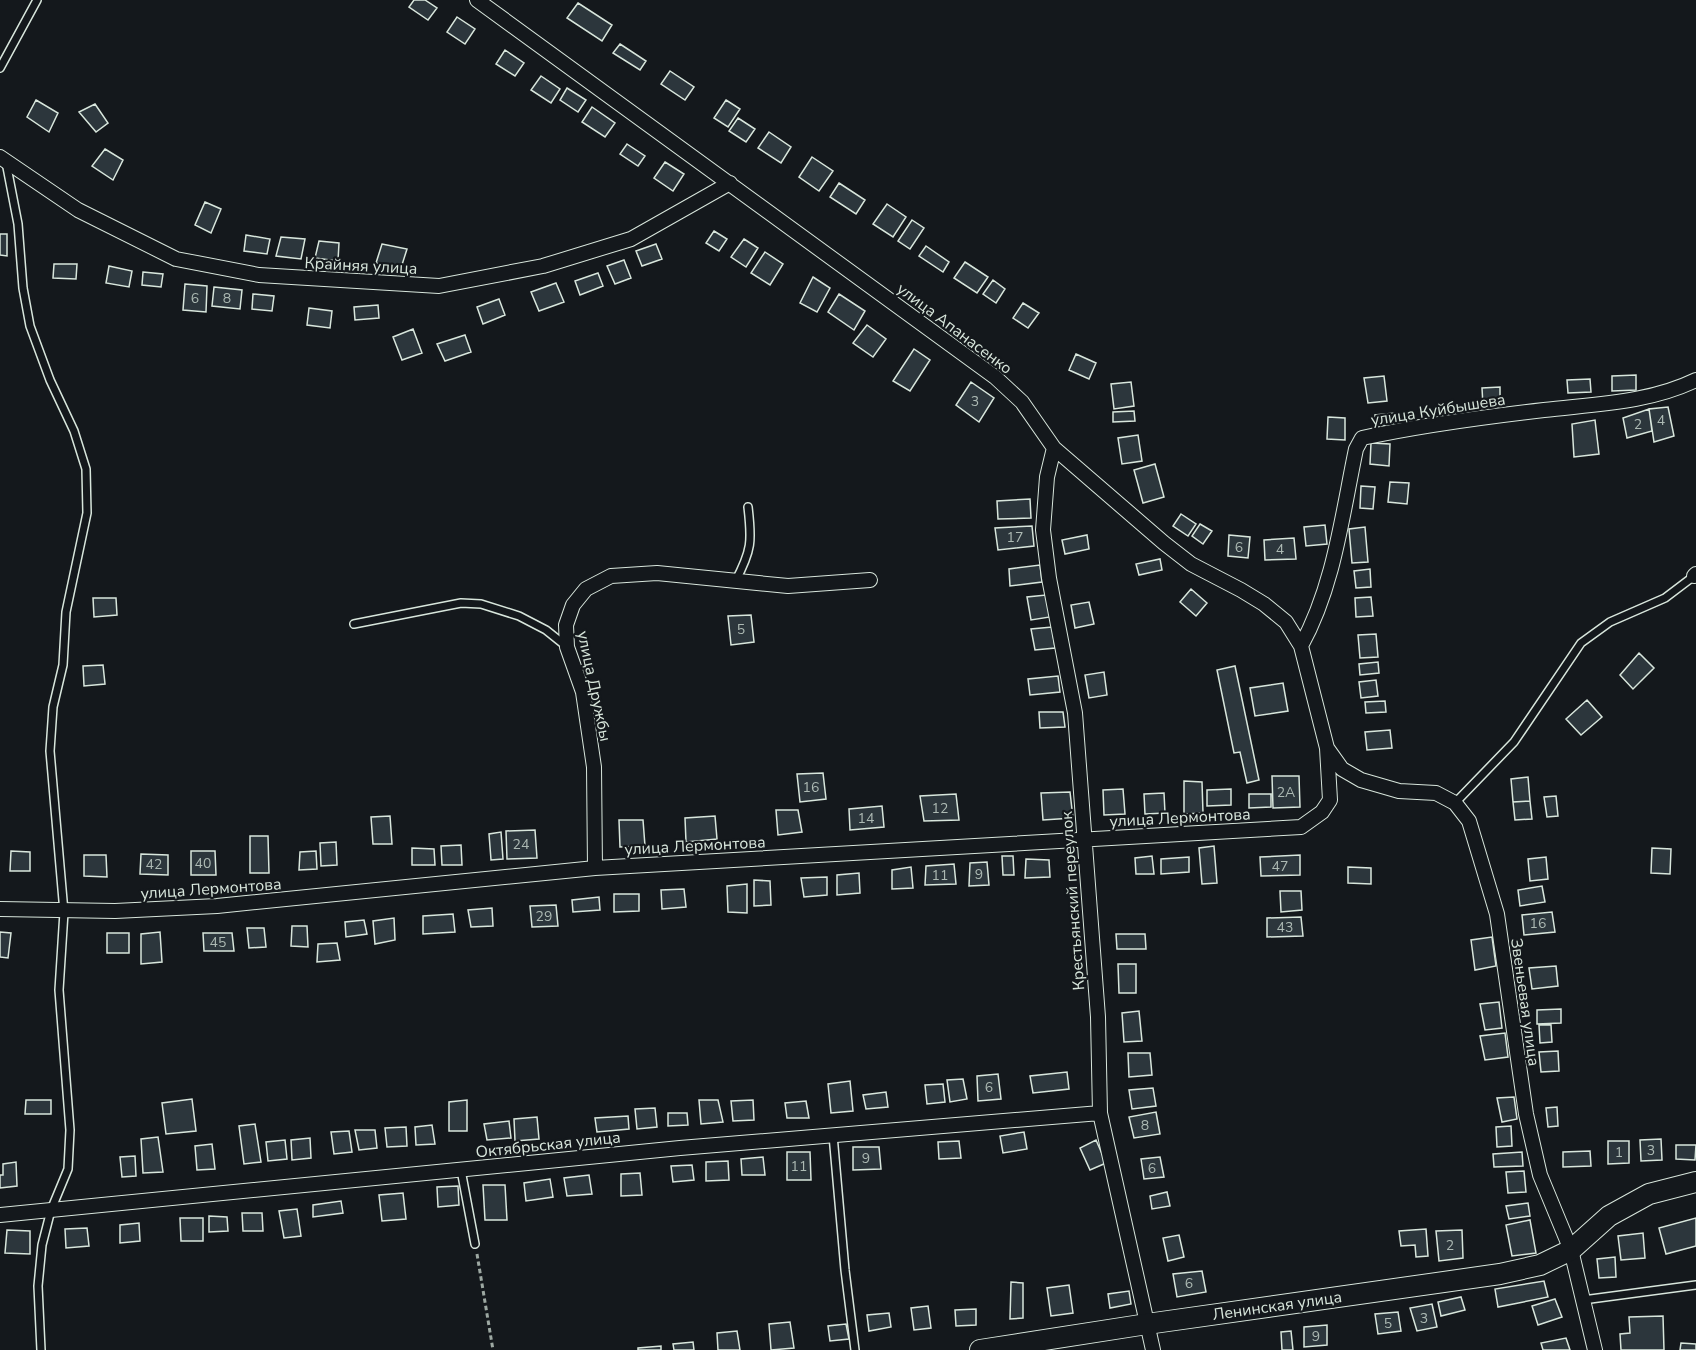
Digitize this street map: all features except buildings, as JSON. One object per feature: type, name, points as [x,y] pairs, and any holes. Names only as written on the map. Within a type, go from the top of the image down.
[{"type":"street","name":"улица Апанасенко","points":[[477,0],[995,376],[1022,402],[1054,448],[1191,564],[1264,604],[1286,622],[1301,646],[1327,748]]},
{"type":"street","name":"Крайняя улица","points":[[2,156],[78,210],[176,259],[259,275],[439,286],[543,266],[631,239],[730,183]]},
{"type":"street","name":"улица Куйбышева","points":[[1301,646],[1315,621],[1326,591],[1356,449],[1362,438],[1399,430],[1504,415],[1641,399],[1679,388],[1696,380]]},
{"type":"street","name":"Крестьянский переулок","points":[[1054,448],[1047,477],[1043,530],[1049,578],[1075,713],[1098,1017],[1100,1113],[1153,1350]]},
{"type":"street","name":"улица Дружбы","points":[[595,868],[594,767],[583,692],[567,647],[566,626],[573,605],[586,589],[611,576],[657,573],[788,586],[870,580]]},
{"type":"street","name":"улица Лермонтова","points":[[0,909],[64,912],[217,906],[595,868],[1301,827],[1322,812],[1330,800],[1327,748]]},
{"type":"street","points":[[1327,748],[1342,769],[1361,780],[1399,791],[1436,793],[1455,803]]},
{"type":"street","name":"Звеньевая улица","points":[[1455,803],[1469,821],[1497,914],[1526,1114],[1535,1155],[1540,1175],[1571,1250],[1595,1350]]},
{"type":"street","name":"Октябрьская улица","points":[[0,1215],[832,1135],[1100,1113]]},
{"type":"street","name":"Ленинская улица","points":[[980,1350],[1500,1274],[1540,1266],[1571,1250],[1610,1216],[1648,1194],[1696,1182]]},
{"type":"lane","points":[[0,68],[37,0]]},
{"type":"lane","points":[[2,156],[18,224],[23,288],[30,326],[50,380],[74,431],[86,469],[87,513],[66,612],[63,665],[53,707],[50,751],[64,912],[59,990],[70,1130],[68,1169],[51,1210],[42,1245],[38,1286],[41,1350]]},
{"type":"lane","points":[[735,582],[745,563],[752,537],[747,507]]},
{"type":"lane","points":[[1455,803],[1514,742],[1581,643],[1610,622],[1665,598],[1695,575]]},
{"type":"lane","points":[[354,624],[461,603],[481,604],[519,616],[546,630],[567,647]]},
{"type":"lane","points":[[832,1135],[844,1270],[855,1350]]},
{"type":"lane","points":[[461,1170],[475,1244]]},
{"type":"lane","points":[[1583,1300],[1696,1285]]},
{"type":"path","points":[[475,1244],[493,1350]]}]
